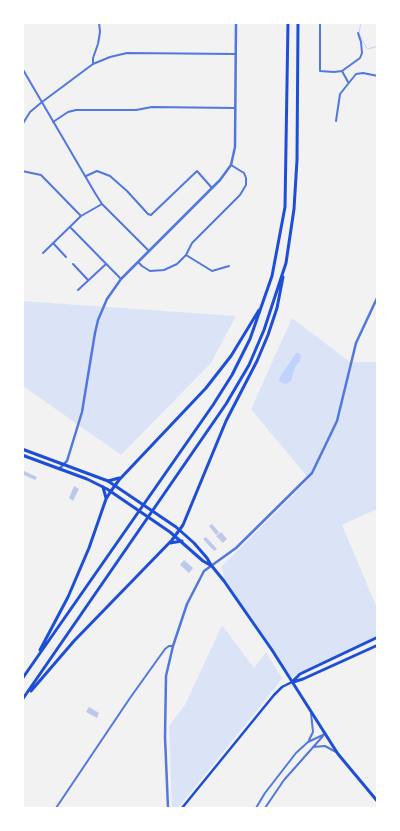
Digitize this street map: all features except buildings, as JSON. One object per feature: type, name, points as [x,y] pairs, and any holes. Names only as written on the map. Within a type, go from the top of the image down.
[{"type":"main road","points":[[22,679],[221,394],[244,353],[264,304],[276,259],[284,208],[288,22]]},
{"type":"main road","points":[[22,701],[74,641],[176,536],[187,517],[226,422],[266,342],[277,308],[291,236],[295,195],[298,22]]},
{"type":"main road","points":[[22,701],[235,390],[264,330],[286,263]]},
{"type":"main road","points":[[30,667],[68,597],[110,491],[206,388],[231,356],[264,304]]},
{"type":"main road","points":[[22,449],[108,481],[180,530],[203,553],[210,566],[227,586],[292,682],[338,754],[378,802]]},
{"type":"main road","points":[[22,455],[110,491],[176,536],[203,562],[210,566]]},
{"type":"main road","points":[[108,481],[122,477]]},
{"type":"main road","points":[[103,487],[106,499]]},
{"type":"main road","points":[[170,543],[182,541]]},
{"type":"main road","points":[[292,682],[300,674],[378,637]]},
{"type":"main road","points":[[182,808],[282,687],[378,645]]},
{"type":"street","points":[[94,64],[93,58],[100,32],[99,22]]},
{"type":"street","points":[[60,469],[69,456],[82,412],[98,320],[107,299],[121,279],[212,188],[231,165],[235,147],[236,22]]},
{"type":"street","points":[[320,22],[320,71],[342,71],[361,56],[361,42],[358,33]]},
{"type":"street","points":[[22,125],[30,112],[42,102],[94,64],[110,57],[127,53],[236,54]]},
{"type":"street","points":[[22,68],[102,204],[149,251]]},
{"type":"street","points":[[342,71],[348,82]]},
{"type":"street","points":[[336,121],[340,94],[348,82],[357,73],[363,72],[378,76]]},
{"type":"street","points":[[53,122],[68,112],[76,110],[136,110],[152,107],[236,108]]},
{"type":"street","points":[[138,262],[150,271],[155,271],[177,264],[186,255],[192,243],[240,195],[246,185],[244,173],[231,165]]},
{"type":"street","points":[[22,171],[41,175],[81,216]]},
{"type":"street","points":[[85,176],[102,172],[110,176],[151,215],[197,171],[212,188]]},
{"type":"street","points":[[42,253],[71,228],[81,216],[102,204]]},
{"type":"street","points":[[71,228],[121,279]]},
{"type":"street","points":[[53,244],[66,257]]},
{"type":"street","points":[[186,255],[212,271],[228,266]]},
{"type":"street","points":[[73,264],[88,280]]},
{"type":"street","points":[[78,290],[106,264]]},
{"type":"street","points":[[168,808],[165,754],[166,676],[172,646],[187,604],[204,571],[236,548],[306,480],[317,465],[337,421],[356,343],[378,296]]},
{"type":"street","points":[[56,808],[165,649],[172,646]]},
{"type":"street","points":[[256,808],[283,770],[308,742],[313,732],[310,711]]},
{"type":"street","points":[[308,742],[325,734]]},
{"type":"street","points":[[265,808],[276,790],[325,734]]},
{"type":"street","points":[[311,748],[318,745],[325,746],[338,754]]},
{"type":"shaded area","points":[[22,301],[236,316],[211,363],[121,455],[23,386]]},
{"type":"shaded area","points":[[292,318],[350,362],[377,362],[377,509],[342,525],[377,608],[377,640],[290,678],[225,586],[222,566],[309,479],[251,409]]},
{"type":"shaded area","points":[[222,625],[254,668],[266,652],[282,678],[178,808],[172,808],[169,726],[185,705]]},
{"type":"water","points":[[296,353],[299,353],[301,356],[291,381],[286,384],[279,381],[280,377]]},
{"type":"waterway","points":[[361,22],[359,33],[366,47],[368,49],[378,46]]}]
